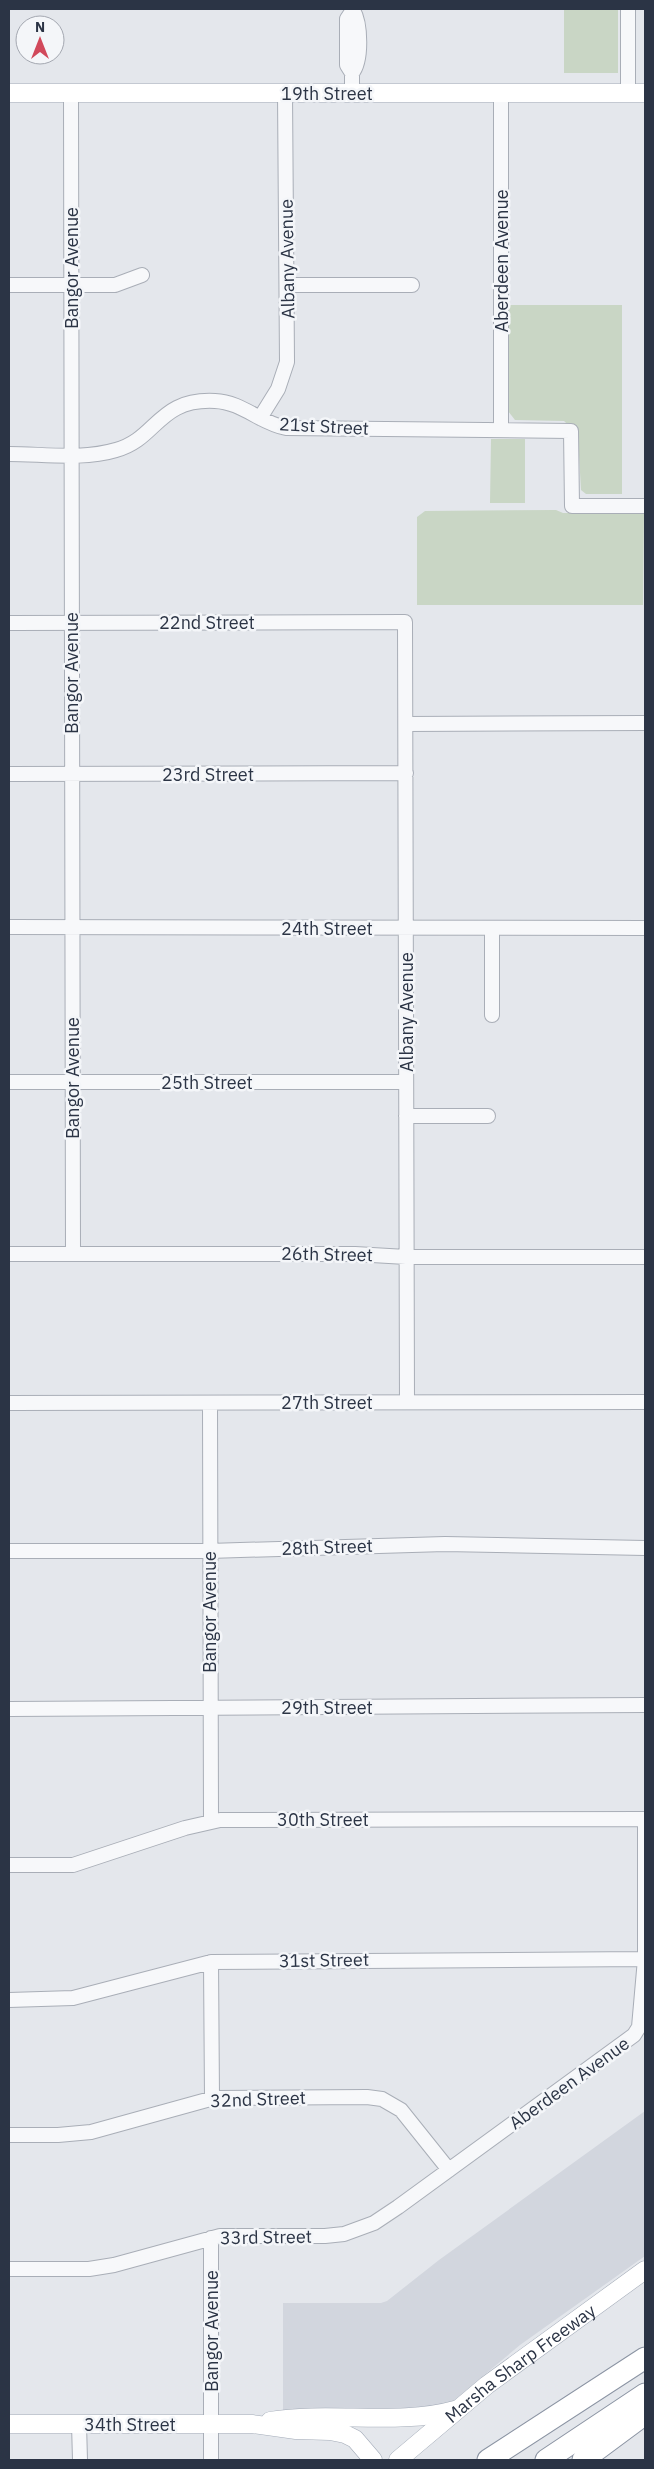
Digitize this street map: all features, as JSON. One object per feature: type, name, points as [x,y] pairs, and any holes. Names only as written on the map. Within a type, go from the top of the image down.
[{"type":"highway","points":[[488,2460],[645,2358]]},
{"type":"highway","points":[[546,2460],[645,2394]]},
{"type":"highway","points":[[583,2460],[645,2414]]},
{"type":"main road","name":"19th Street","points":[[9,94],[637,93]]},
{"type":"main road","name":"Marsha Sharp Freeway","points":[[398,2460],[487,2385],[645,2270]]},
{"type":"main road","name":"34th Street","points":[[252,2424],[295,2417],[423,2416],[458,2409]]},
{"type":"main road","name":"34th Street","points":[[9,2424],[252,2424],[296,2430],[330,2431],[345,2434],[355,2440],[373,2460]]},
{"type":"street","points":[[352,93],[352,73],[347,65],[347,19],[353,9]]},
{"type":"street","points":[[628,9],[637,93]]},
{"type":"street","name":"Bangor Avenue","points":[[72,93],[73,1254]]},
{"type":"street","name":"Albany Avenue","points":[[260,418],[278,389],[287,362],[285,93]]},
{"type":"street","name":"Aberdeen Avenue","points":[[501,93],[501,429]]},
{"type":"street","points":[[9,286],[115,285],[142,275]]},
{"type":"street","points":[[287,285],[412,285]]},
{"type":"street","name":"21st Street","points":[[9,454],[71,454],[116,450],[130,444],[170,410],[186,404],[217,401],[246,409],[274,426],[286,428],[571,431],[572,506],[645,506]]},
{"type":"street","name":"Albany Avenue","points":[[405,622],[407,1402]]},
{"type":"street","name":"22nd Street","points":[[9,623],[405,622]]},
{"type":"street","points":[[406,724],[645,723]]},
{"type":"street","name":"23rd Street","points":[[9,774],[406,773]]},
{"type":"street","name":"24th Street","points":[[9,927],[645,928]]},
{"type":"street","points":[[492,928],[492,1015]]},
{"type":"street","name":"25th Street","points":[[9,1082],[406,1082]]},
{"type":"street","points":[[406,1116],[488,1116]]},
{"type":"street","name":"26th Street","points":[[9,1254],[355,1254],[406,1257],[645,1257]]},
{"type":"street","name":"27th Street","points":[[9,1402],[645,1402]]},
{"type":"street","name":"Bangor Avenue","points":[[210,1403],[211,1820]]},
{"type":"street","name":"28th Street","points":[[9,1551],[209,1551],[445,1544],[645,1548]]},
{"type":"street","name":"29th Street","points":[[9,1709],[645,1705]]},
{"type":"street","name":"Aberdeen Avenue","points":[[449,2170],[634,2035],[639,2027],[645,1959],[645,1819]]},
{"type":"street","name":"30th Street","points":[[9,1865],[73,1865],[211,1820],[645,1819]]},
{"type":"street","name":"31st Street","points":[[9,2000],[72,1998],[211,1962],[645,1959]]},
{"type":"street","points":[[211,1962],[212,2098]]},
{"type":"street","name":"32nd Street","points":[[9,2135],[58,2135],[91,2132],[212,2098],[367,2097],[382,2099],[401,2110],[449,2170]]},
{"type":"street","name":"33rd Street","points":[[9,2268],[90,2269],[114,2265],[220,2236],[325,2236],[344,2234],[374,2223],[449,2170]]},
{"type":"street","name":"Bangor Avenue","points":[[210,2238],[211,2460]]},
{"type":"street","points":[[79,2424],[80,2460]]},
{"type":"shaded area","points":[[645,2111],[645,2256],[520,2345],[446,2407],[430,2411],[283,2410],[283,2303],[381,2303],[387,2301],[439,2260]]},
{"type":"green space","points":[[564,9],[618,9],[618,73],[564,73]]},
{"type":"green space","points":[[508,305],[622,305],[622,494],[586,494],[581,490],[578,437],[576,432],[564,421],[515,420],[508,411]]},
{"type":"green space","points":[[491,439],[525,439],[525,503],[490,503]]},
{"type":"green space","points":[[556,510],[563,513],[644,513],[643,605],[417,605],[417,517],[425,511]]}]
